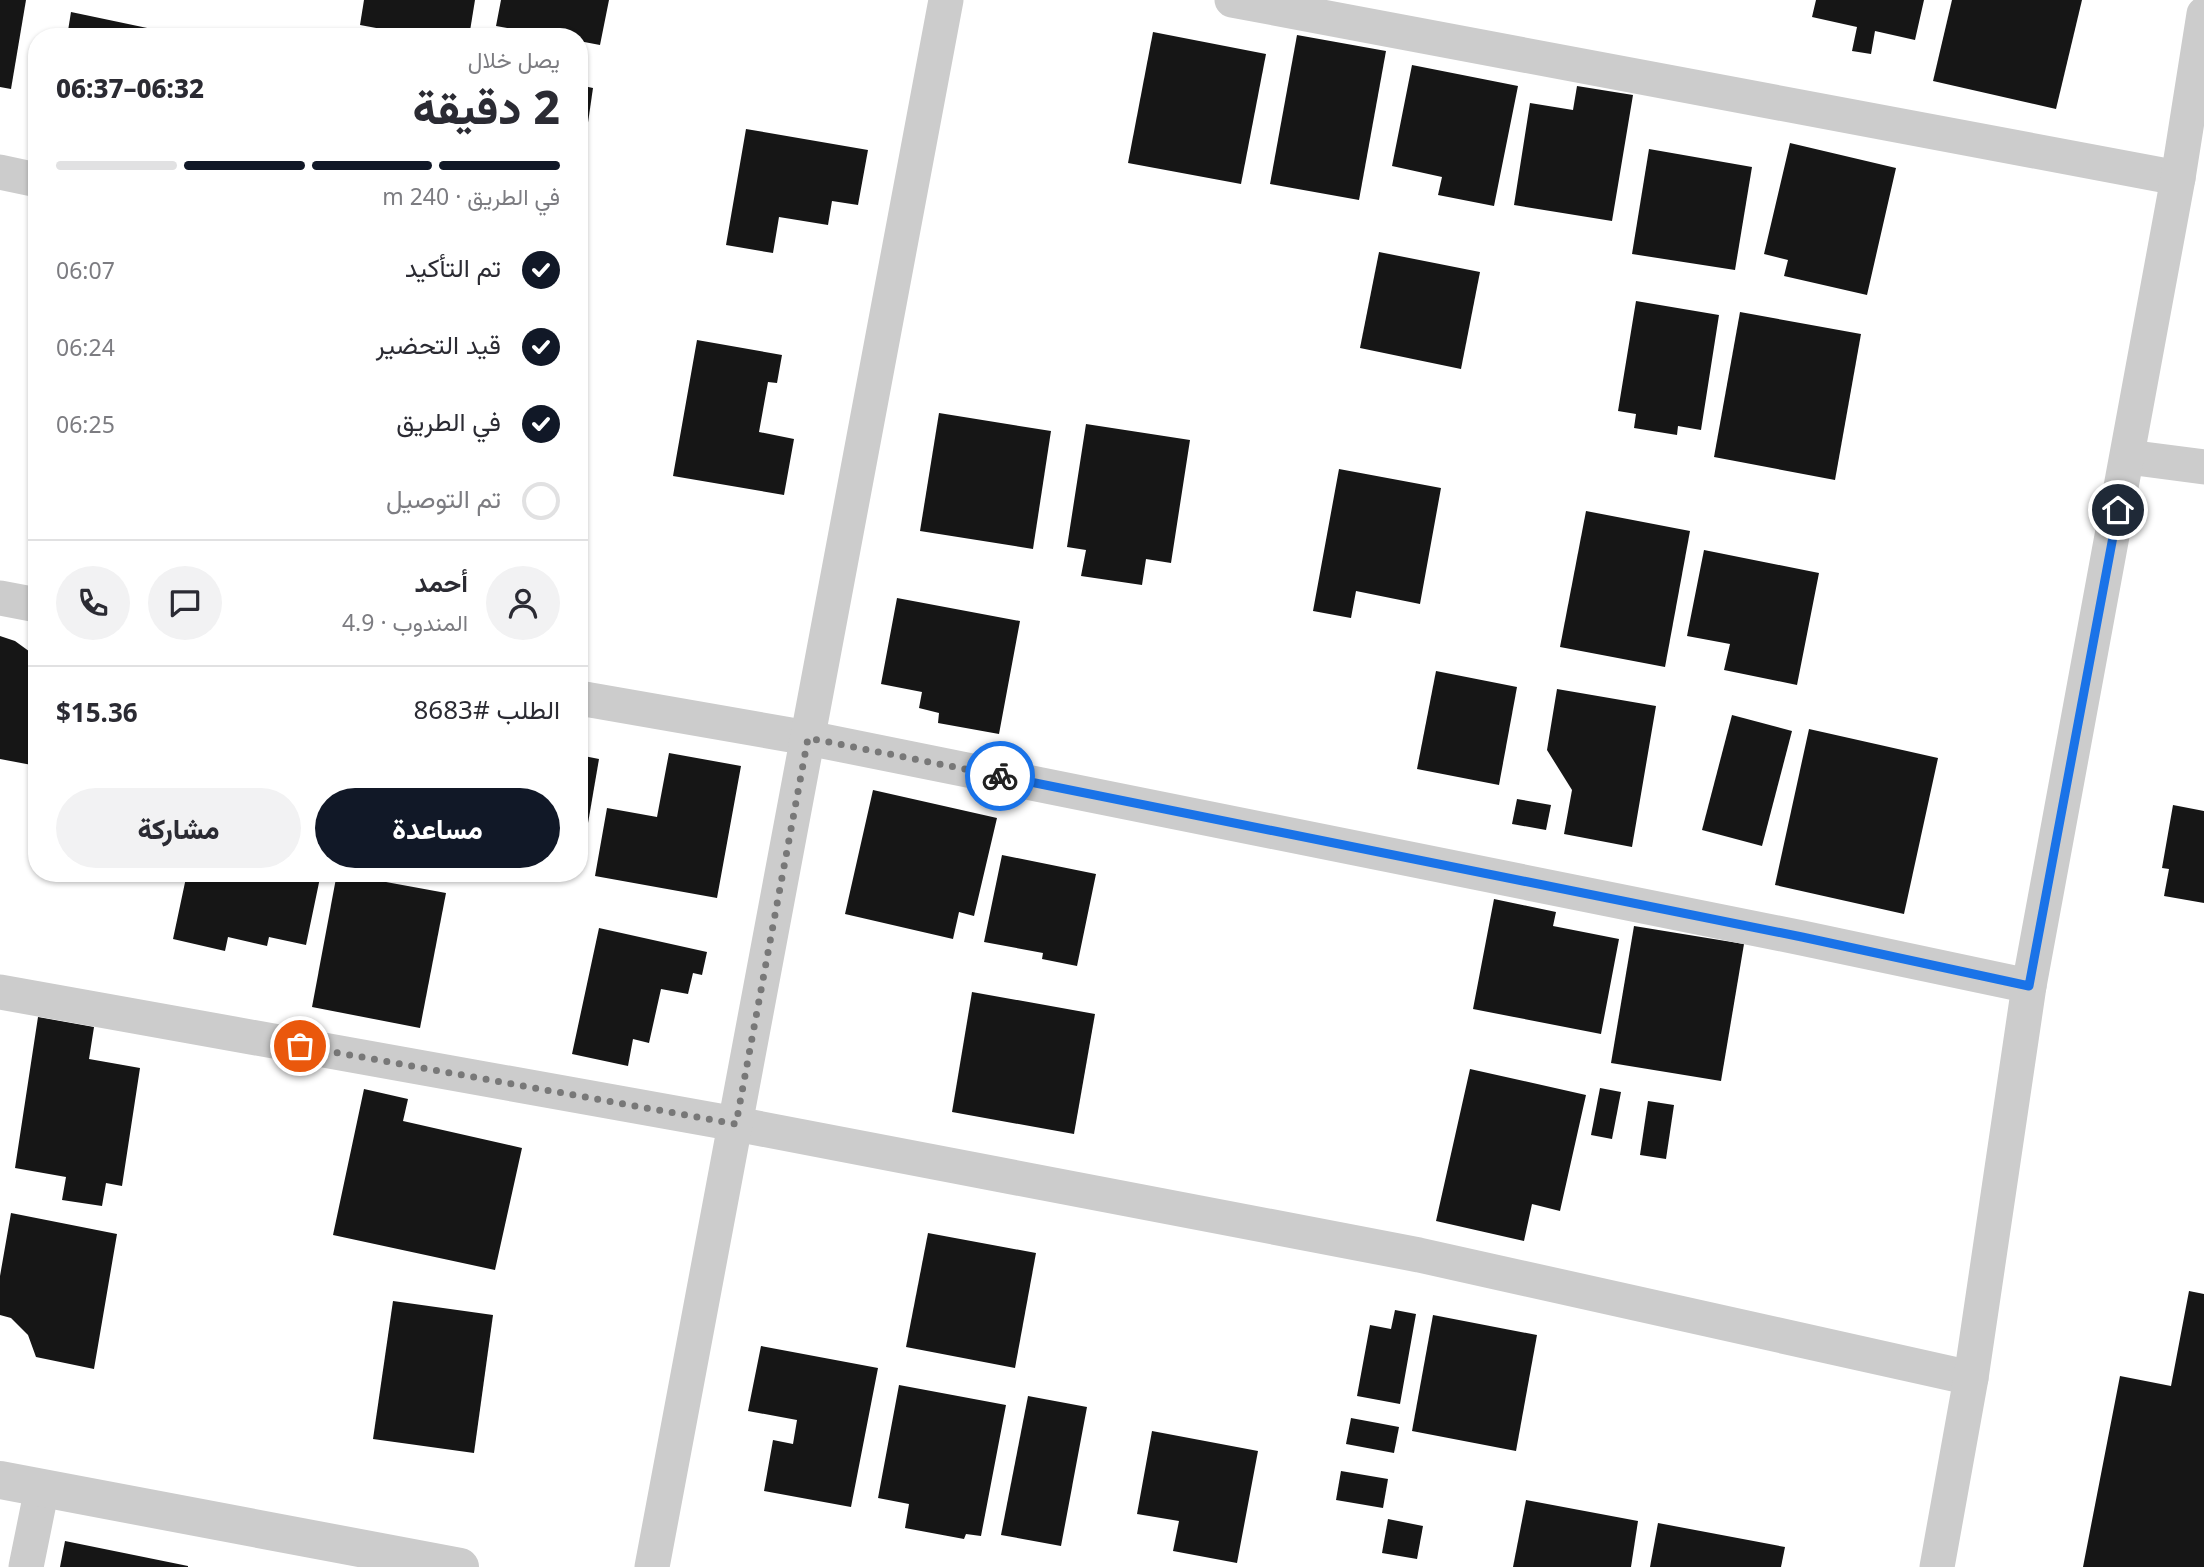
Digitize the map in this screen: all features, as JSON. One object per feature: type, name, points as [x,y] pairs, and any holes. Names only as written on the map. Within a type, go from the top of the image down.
[{"type":"street","points":[[652,1567],[946,0]]},
{"type":"street","points":[[1232,0],[2178,178]]},
{"type":"street","points":[[1937,1567],[1972,1378],[2029,986],[2128,457],[2178,178],[2204,14]]},
{"type":"street","points":[[0,172],[28,178]]},
{"type":"street","points":[[2128,457],[2204,467]]},
{"type":"street","points":[[0,598],[28,603]]},
{"type":"street","points":[[588,700],[808,738],[1802,937],[2029,986]]},
{"type":"street","points":[[0,992],[736,1124],[1419,1255],[1972,1378]]},
{"type":"street","points":[[0,1480],[460,1567]]},
{"type":"street","points":[[26,1567],[42,1488]]},
{"type":"building","points":[[0,0],[26,0],[11,89],[0,87]]},
{"type":"building","points":[[364,0],[475,0],[470,28],[376,28],[360,25]]},
{"type":"building","points":[[501,0],[609,0],[600,45],[588,43],[588,28],[496,26]]},
{"type":"building","points":[[1816,0],[1924,0],[1915,40],[1875,31],[1871,54],[1852,51],[1857,27],[1812,17]]},
{"type":"building","points":[[1952,0],[2082,0],[2056,109],[1933,81]]},
{"type":"building","points":[[71,12],[147,28],[68,28]]},
{"type":"building","points":[[1153,32],[1266,54],[1241,184],[1128,163]]},
{"type":"building","points":[[1297,35],[1386,51],[1359,200],[1270,184]]},
{"type":"building","points":[[1412,65],[1518,86],[1494,206],[1438,195],[1442,177],[1392,166]]},
{"type":"building","points":[[1577,86],[1633,95],[1612,221],[1514,205],[1530,103],[1573,110]]},
{"type":"building","points":[[588,87],[593,88],[588,123]]},
{"type":"building","points":[[746,129],[868,150],[858,205],[832,201],[828,225],[779,217],[773,253],[726,245]]},
{"type":"building","points":[[1790,143],[1896,168],[1867,295],[1784,276],[1788,260],[1764,254]]},
{"type":"building","points":[[1649,149],[1752,167],[1735,270],[1632,254]]},
{"type":"building","points":[[1379,252],[1480,272],[1461,369],[1360,348]]},
{"type":"building","points":[[1636,301],[1719,315],[1701,430],[1678,426],[1677,435],[1634,428],[1636,414],[1618,411]]},
{"type":"building","points":[[1740,312],[1861,334],[1835,480],[1714,457]]},
{"type":"building","points":[[697,340],[782,355],[777,383],[768,382],[759,432],[794,439],[784,495],[673,476]]},
{"type":"building","points":[[939,413],[1051,431],[1033,549],[920,531]]},
{"type":"building","points":[[1086,424],[1190,440],[1171,563],[1146,559],[1142,585],[1081,576],[1086,550],[1067,547]]},
{"type":"building","points":[[1339,469],[1441,488],[1420,604],[1356,591],[1351,618],[1313,611]]},
{"type":"building","points":[[1586,511],[1690,531],[1665,667],[1560,647]]},
{"type":"building","points":[[1704,550],[1819,573],[1797,685],[1724,670],[1730,644],[1687,636]]},
{"type":"building","points":[[897,598],[1020,621],[999,734],[938,723],[939,713],[919,708],[922,692],[881,684]]},
{"type":"building","points":[[0,636],[15,641],[28,650],[28,764],[0,759]]},
{"type":"building","points":[[1436,671],[1517,687],[1499,785],[1417,769]]},
{"type":"building","points":[[1557,689],[1656,706],[1632,847],[1564,834],[1572,790],[1547,750]]},
{"type":"building","points":[[1732,715],[1792,731],[1762,846],[1702,830]]},
{"type":"building","points":[[1809,729],[1938,758],[1904,914],[1775,885]]},
{"type":"building","points":[[669,753],[741,766],[717,898],[595,876],[607,808],[657,817]]},
{"type":"building","points":[[588,757],[599,759],[588,823]]},
{"type":"building","points":[[873,790],[997,818],[974,916],[959,912],[953,939],[845,914]]},
{"type":"building","points":[[1517,799],[1551,805],[1546,830],[1512,824]]},
{"type":"building","points":[[2173,805],[2204,811],[2204,903],[2164,896],[2169,869],[2162,868]]},
{"type":"building","points":[[1002,855],[1096,874],[1077,966],[1042,959],[1043,953],[984,942]]},
{"type":"building","points":[[185,882],[319,882],[306,945],[269,937],[267,946],[228,937],[225,951],[173,939]]},
{"type":"building","points":[[335,882],[386,882],[446,893],[420,1028],[312,1007]]},
{"type":"building","points":[[1494,899],[1556,912],[1553,926],[1619,939],[1601,1034],[1473,1009]]},
{"type":"building","points":[[1634,926],[1744,944],[1721,1081],[1611,1063]]},
{"type":"building","points":[[599,928],[707,952],[702,975],[693,973],[688,994],[661,989],[649,1043],[633,1039],[628,1066],[572,1054]]},
{"type":"building","points":[[972,992],[1095,1014],[1074,1134],[952,1112]]},
{"type":"building","points":[[38,1017],[94,1027],[89,1059],[140,1068],[122,1186],[106,1183],[102,1206],[62,1200],[66,1177],[15,1168]]},
{"type":"building","points":[[1470,1069],[1586,1095],[1560,1211],[1532,1204],[1524,1241],[1436,1221]]},
{"type":"building","points":[[1600,1088],[1621,1092],[1612,1139],[1591,1135]]},
{"type":"building","points":[[364,1089],[408,1099],[403,1121],[522,1148],[495,1270],[333,1235]]},
{"type":"building","points":[[1648,1101],[1674,1105],[1666,1159],[1640,1155]]},
{"type":"building","points":[[11,1213],[117,1234],[94,1369],[36,1357],[28,1335],[11,1318],[0,1315],[0,1276]]},
{"type":"building","points":[[928,1233],[1036,1253],[1015,1368],[906,1347]]},
{"type":"building","points":[[2189,1291],[2204,1294],[2204,1567],[2083,1567],[2120,1376],[2171,1386]]},
{"type":"building","points":[[393,1301],[493,1315],[474,1453],[373,1439]]},
{"type":"building","points":[[1395,1310],[1416,1314],[1400,1404],[1357,1396],[1370,1325],[1391,1329]]},
{"type":"building","points":[[1433,1315],[1537,1335],[1516,1451],[1412,1431]]},
{"type":"building","points":[[761,1346],[878,1368],[851,1507],[764,1491],[773,1440],[793,1444],[797,1420],[748,1411]]},
{"type":"building","points":[[899,1385],[1006,1405],[981,1536],[966,1534],[964,1539],[905,1528],[909,1504],[878,1498]]},
{"type":"building","points":[[1028,1396],[1087,1407],[1061,1546],[1001,1535]]},
{"type":"building","points":[[1351,1418],[1399,1427],[1394,1453],[1346,1444]]},
{"type":"building","points":[[1152,1431],[1258,1451],[1237,1563],[1173,1551],[1179,1521],[1137,1514]]},
{"type":"building","points":[[1341,1471],[1388,1479],[1383,1508],[1336,1500]]},
{"type":"building","points":[[1526,1500],[1638,1521],[1631,1567],[1513,1567]]},
{"type":"building","points":[[1388,1519],[1423,1526],[1417,1559],[1382,1553]]},
{"type":"building","points":[[1658,1523],[1785,1547],[1781,1567],[1650,1567]]},
{"type":"building","points":[[65,1541],[188,1566],[188,1567],[60,1567]]},
{"type":"way so far","points":[[300,1046],[736,1124],[808,738],[1000,776]]},
{"type":"route","points":[[1000,776],[1802,937],[2029,986],[2118,510]]}]
